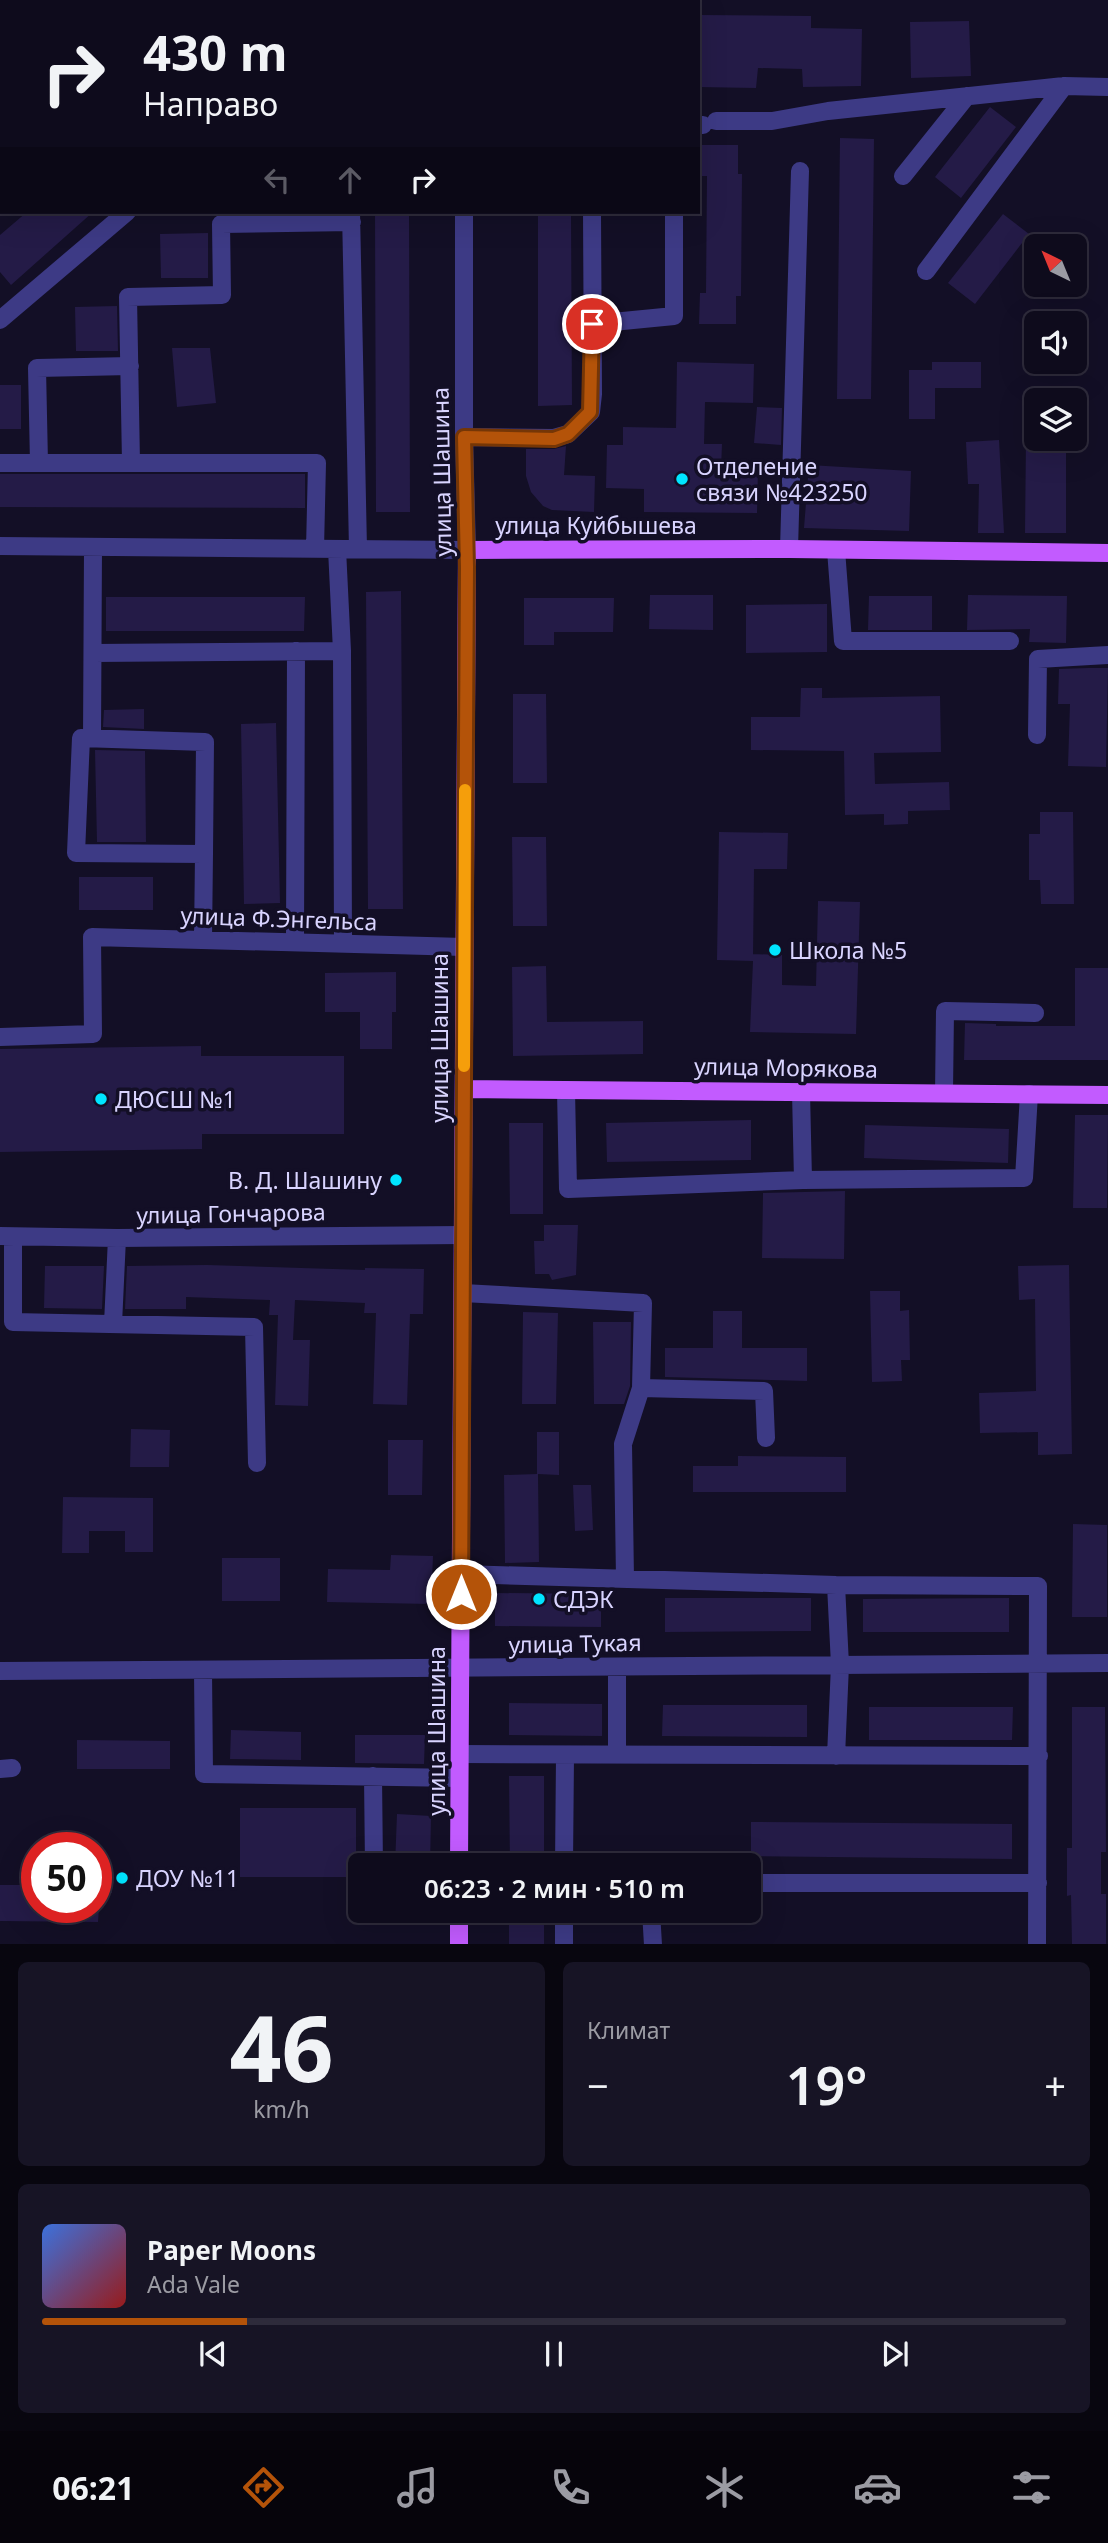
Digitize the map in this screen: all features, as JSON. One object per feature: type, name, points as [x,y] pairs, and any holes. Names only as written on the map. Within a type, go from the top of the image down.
[{"type":"main road","name":"улица Куйбышева","points":[[467,550],[789,549],[1108,553]]},
{"type":"main road","name":"улица Шашина","points":[[459,1853],[467,550]]},
{"type":"main road","name":"улица Морякова","points":[[464,1089],[1108,1095]]},
{"type":"main road","points":[[459,1923],[459,1944]]},
{"type":"street","points":[[706,124],[772,121],[828,111],[1064,86],[1108,87]]},
{"type":"street","points":[[926,271],[1064,86]]},
{"type":"street","points":[[903,176],[967,96]]},
{"type":"street","points":[[789,549],[800,171]]},
{"type":"street","points":[[0,320],[125,214]]},
{"type":"street","name":"улица Шашина","points":[[464,214],[467,550]]},
{"type":"street","points":[[464,437],[554,439],[568,434],[590,412],[592,214]]},
{"type":"street","points":[[592,324],[674,316],[674,214]]},
{"type":"street","points":[[131,463],[128,297],[222,295],[221,224],[351,217],[358,549]]},
{"type":"street","points":[[38,463],[37,368],[130,366]]},
{"type":"street","points":[[0,463],[317,463],[315,549]]},
{"type":"street","name":"улица Куйбышева","points":[[0,546],[467,550]]},
{"type":"street","points":[[92,738],[93,548]]},
{"type":"street","points":[[337,549],[342,651],[343,944]]},
{"type":"street","points":[[836,550],[843,641],[1010,641]]},
{"type":"street","points":[[295,942],[296,651]]},
{"type":"street","points":[[93,653],[342,651]]},
{"type":"street","points":[[1037,735],[1038,659],[1108,655]]},
{"type":"street","points":[[203,940],[204,854],[205,742],[81,738],[76,853],[204,854]]},
{"type":"street","name":"улица Ф.Энгельса","points":[[0,1037],[93,1034],[92,937],[464,947]]},
{"type":"street","points":[[944,1093],[944,1011],[1035,1013]]},
{"type":"street","points":[[566,1090],[568,1189],[803,1180],[1024,1178],[1029,1094]]},
{"type":"street","points":[[801,1092],[803,1180]]},
{"type":"street","name":"улица Гончарова","points":[[7,1237],[463,1235]]},
{"type":"street","points":[[7,1237],[6,1322],[254,1327],[257,1463]]},
{"type":"street","points":[[113,1324],[117,1238]]},
{"type":"street","points":[[463,1293],[643,1303],[641,1388],[623,1444],[625,1579]]},
{"type":"street","points":[[641,1388],[764,1391],[766,1438]]},
{"type":"street","points":[[461,1574],[836,1585],[1038,1586],[1037,1944]]},
{"type":"street","points":[[836,1585],[839,1665],[836,1756]]},
{"type":"street","name":"улица Тукая","points":[[0,1671],[1108,1663]]},
{"type":"street","points":[[617,1667],[617,1755]]},
{"type":"street","points":[[203,1671],[204,1774],[459,1778]]},
{"type":"street","points":[[460,1754],[1039,1756]]},
{"type":"street","points":[[565,1756],[565,1853]]},
{"type":"street","points":[[373,1776],[374,1853]]},
{"type":"street","points":[[761,1883],[1038,1883]]},
{"type":"street","points":[[564,1923],[564,1944]]},
{"type":"street","points":[[652,1923],[653,1944]]},
{"type":"building","points":[[700,15],[811,16],[811,28],[862,29],[861,86],[803,87],[802,69],[758,68],[756,88],[700,87]]},
{"type":"building","points":[[969,21],[971,76],[911,78],[910,22]]},
{"type":"building","points":[[990,107],[1016,127],[961,198],[935,177]]},
{"type":"building","points":[[840,138],[874,139],[871,399],[837,399]]},
{"type":"building","points":[[701,145],[738,145],[738,174],[742,174],[741,296],[736,296],[736,324],[699,324],[700,293],[706,293],[707,176],[701,176]]},
{"type":"building","points":[[25,214],[91,214],[11,285],[0,272],[0,235]]},
{"type":"building","points":[[375,214],[409,214],[410,512],[376,512]]},
{"type":"building","points":[[538,214],[571,214],[572,405],[538,406]]},
{"type":"building","points":[[1003,214],[1029,234],[1024,234],[1024,240],[975,304],[948,283]]},
{"type":"building","points":[[208,233],[208,278],[161,278],[160,234]]},
{"type":"building","points":[[117,306],[118,351],[76,351],[75,307]]},
{"type":"building","points":[[172,348],[210,348],[216,403],[177,407]]},
{"type":"building","name":"Отделение связи №423250","points":[[677,362],[754,364],[753,403],[705,402],[704,444],[722,444],[721,469],[758,469],[757,513],[644,512],[644,489],[606,488],[607,445],[623,445],[623,427],[676,428]]},
{"type":"building","points":[[932,362],[981,362],[981,388],[935,388],[935,419],[909,419],[909,370],[932,370]]},
{"type":"building","points":[[0,385],[21,385],[21,429],[0,429]]},
{"type":"building","points":[[757,407],[782,408],[781,445],[754,443]]},
{"type":"building","points":[[999,440],[1004,533],[978,533],[979,484],[968,484],[966,442]]},
{"type":"building","points":[[566,446],[564,475],[595,476],[594,512],[552,510],[543,506],[531,492],[526,476],[526,449]]},
{"type":"building","points":[[1026,451],[1066,451],[1066,533],[1025,533]]},
{"type":"building","points":[[809,465],[911,471],[909,531],[804,528]]},
{"type":"building","points":[[0,474],[305,474],[305,508],[0,507]]},
{"type":"building","points":[[401,591],[403,909],[368,909],[366,592]]},
{"type":"building","points":[[650,595],[713,595],[713,630],[649,629]]},
{"type":"building","points":[[968,595],[1067,596],[1066,643],[1029,642],[1030,629],[967,630]]},
{"type":"building","points":[[869,596],[932,596],[932,630],[868,630]]},
{"type":"building","points":[[106,597],[305,597],[304,631],[106,631]]},
{"type":"building","points":[[524,598],[614,598],[613,632],[554,632],[554,645],[524,645]]},
{"type":"building","points":[[827,604],[827,652],[746,653],[746,605]]},
{"type":"building","points":[[1108,668],[1106,767],[1068,766],[1070,704],[1058,704],[1059,669]]},
{"type":"building","points":[[801,688],[822,688],[822,698],[940,696],[941,752],[874,753],[875,784],[949,782],[950,810],[908,811],[908,824],[884,825],[884,814],[845,815],[844,751],[751,750],[751,717],[800,717]]},
{"type":"building","points":[[513,694],[546,694],[547,783],[513,783]]},
{"type":"building","points":[[144,709],[144,729],[103,727],[104,710]]},
{"type":"building","points":[[276,723],[280,903],[244,904],[241,724]]},
{"type":"building","points":[[95,750],[145,751],[146,842],[97,842]]},
{"type":"building","points":[[1040,812],[1073,812],[1074,904],[1041,904],[1040,880],[1029,880],[1029,834],[1040,834]]},
{"type":"building","points":[[719,832],[788,833],[787,869],[754,869],[753,954],[782,955],[782,985],[816,986],[818,901],[860,902],[856,1034],[750,1032],[753,961],[717,960]]},
{"type":"building","points":[[512,837],[546,837],[547,926],[513,926]]},
{"type":"building","points":[[79,877],[153,877],[153,910],[79,910]]},
{"type":"building","points":[[546,966],[547,1022],[643,1021],[643,1054],[513,1056],[512,967]]},
{"type":"building","points":[[1075,968],[1108,968],[1108,1060],[964,1060],[965,1023],[996,1026],[1075,1026]]},
{"type":"building","points":[[396,972],[392,1049],[360,1049],[360,1012],[325,1012],[325,973]]},
{"type":"building","name":"ДЮСШ №1","points":[[201,1046],[201,1056],[344,1056],[344,1134],[202,1134],[202,1149],[0,1152],[0,1049]]},
{"type":"building","points":[[1075,1115],[1108,1115],[1107,1208],[1073,1208]]},
{"type":"building","points":[[751,1120],[751,1160],[607,1162],[606,1123]]},
{"type":"building","points":[[509,1123],[543,1123],[543,1214],[510,1214]]},
{"type":"building","points":[[865,1125],[1009,1129],[1008,1163],[864,1158]]},
{"type":"building","points":[[845,1191],[844,1259],[762,1258],[763,1193]]},
{"type":"building","points":[[544,1225],[578,1225],[576,1275],[552,1280],[549,1274],[535,1274],[534,1241],[544,1241]]},
{"type":"building","points":[[1069,1265],[1072,1454],[1038,1455],[1038,1432],[980,1433],[979,1393],[1036,1391],[1035,1299],[1019,1300],[1018,1266]]},
{"type":"building","points":[[45,1266],[104,1266],[102,1309],[44,1308]]},
{"type":"building","points":[[127,1266],[424,1269],[423,1314],[410,1314],[407,1405],[373,1404],[376,1313],[364,1313],[365,1303],[295,1300],[293,1340],[310,1340],[308,1406],[275,1405],[278,1315],[269,1315],[270,1300],[186,1297],[186,1309],[125,1309]]},
{"type":"building","points":[[870,1291],[900,1291],[900,1311],[909,1310],[910,1360],[901,1360],[902,1381],[872,1382]]},
{"type":"building","points":[[713,1311],[742,1311],[742,1348],[807,1348],[807,1381],[665,1377],[665,1348],[713,1348]]},
{"type":"building","points":[[523,1312],[558,1313],[556,1404],[522,1404]]},
{"type":"building","points":[[593,1322],[631,1322],[630,1386],[624,1404],[594,1404]]},
{"type":"building","points":[[131,1429],[170,1430],[169,1467],[130,1467]]},
{"type":"building","points":[[537,1432],[559,1432],[559,1475],[538,1474],[539,1562],[505,1563],[504,1475],[537,1474]]},
{"type":"building","points":[[388,1440],[423,1440],[422,1495],[388,1495]]},
{"type":"building","points":[[738,1456],[846,1457],[846,1492],[693,1492],[693,1466],[738,1466]]},
{"type":"building","points":[[573,1485],[591,1485],[593,1530],[575,1531]]},
{"type":"building","points":[[63,1497],[153,1498],[153,1552],[125,1552],[125,1531],[89,1531],[89,1553],[62,1553]]},
{"type":"building","points":[[1073,1524],[1107,1525],[1107,1617],[1072,1617]]},
{"type":"building","points":[[391,1555],[433,1556],[431,1604],[327,1602],[328,1569],[390,1570]]},
{"type":"building","points":[[222,1558],[280,1558],[280,1601],[222,1601]]},
{"type":"building","points":[[495,1593],[601,1594],[601,1627],[495,1626]]},
{"type":"building","points":[[665,1598],[811,1598],[811,1631],[665,1632]]},
{"type":"building","points":[[1009,1598],[1009,1632],[863,1632],[863,1599]]},
{"type":"building","points":[[509,1703],[602,1704],[602,1736],[509,1735]]},
{"type":"building","points":[[663,1705],[807,1705],[807,1737],[662,1736]]},
{"type":"building","points":[[869,1707],[1013,1707],[1012,1740],[869,1740]]},
{"type":"building","points":[[1072,1707],[1105,1707],[1106,1852],[1101,1852],[1101,1894],[1106,1894],[1106,1944],[1072,1944],[1071,1895],[1067,1896],[1067,1848],[1072,1848]]},
{"type":"building","points":[[231,1730],[301,1732],[301,1760],[230,1759]]},
{"type":"building","points":[[355,1735],[425,1735],[424,1764],[355,1763]]},
{"type":"building","points":[[77,1740],[170,1741],[170,1769],[77,1769]]},
{"type":"building","points":[[509,1776],[544,1776],[544,1853],[510,1853]]},
{"type":"building","points":[[240,1808],[356,1808],[356,1853],[348,1853],[348,1877],[240,1877]]},
{"type":"building","points":[[397,1814],[431,1816],[430,1853],[396,1853]]},
{"type":"building","points":[[751,1822],[1012,1824],[1012,1859],[761,1856],[761,1853],[751,1853]]},
{"type":"building","points":[[0,1885],[21,1885],[21,1921],[0,1921]]},
{"type":"building","points":[[509,1923],[544,1923],[544,1944],[509,1944]]},
{"type":"slow traffic","points":[[464,1066],[465,790]]},
{"type":"place","name":"Отделение связи №423250","points":[[682,479]]},
{"type":"place","name":"Школа №5","points":[[775,950]]},
{"type":"place","name":"ДЮСШ №1","points":[[101,1099]]},
{"type":"place","name":"В. Д. Шашину","points":[[396,1180]]},
{"type":"place","name":"СДЭК","points":[[539,1599]]},
{"type":"place","name":"ДОУ №11","points":[[122,1878]]},
{"type":"route","points":[[461,1594],[467,567],[464,437],[535,436],[554,439],[568,434],[590,412],[593,394],[592,324]]}]
